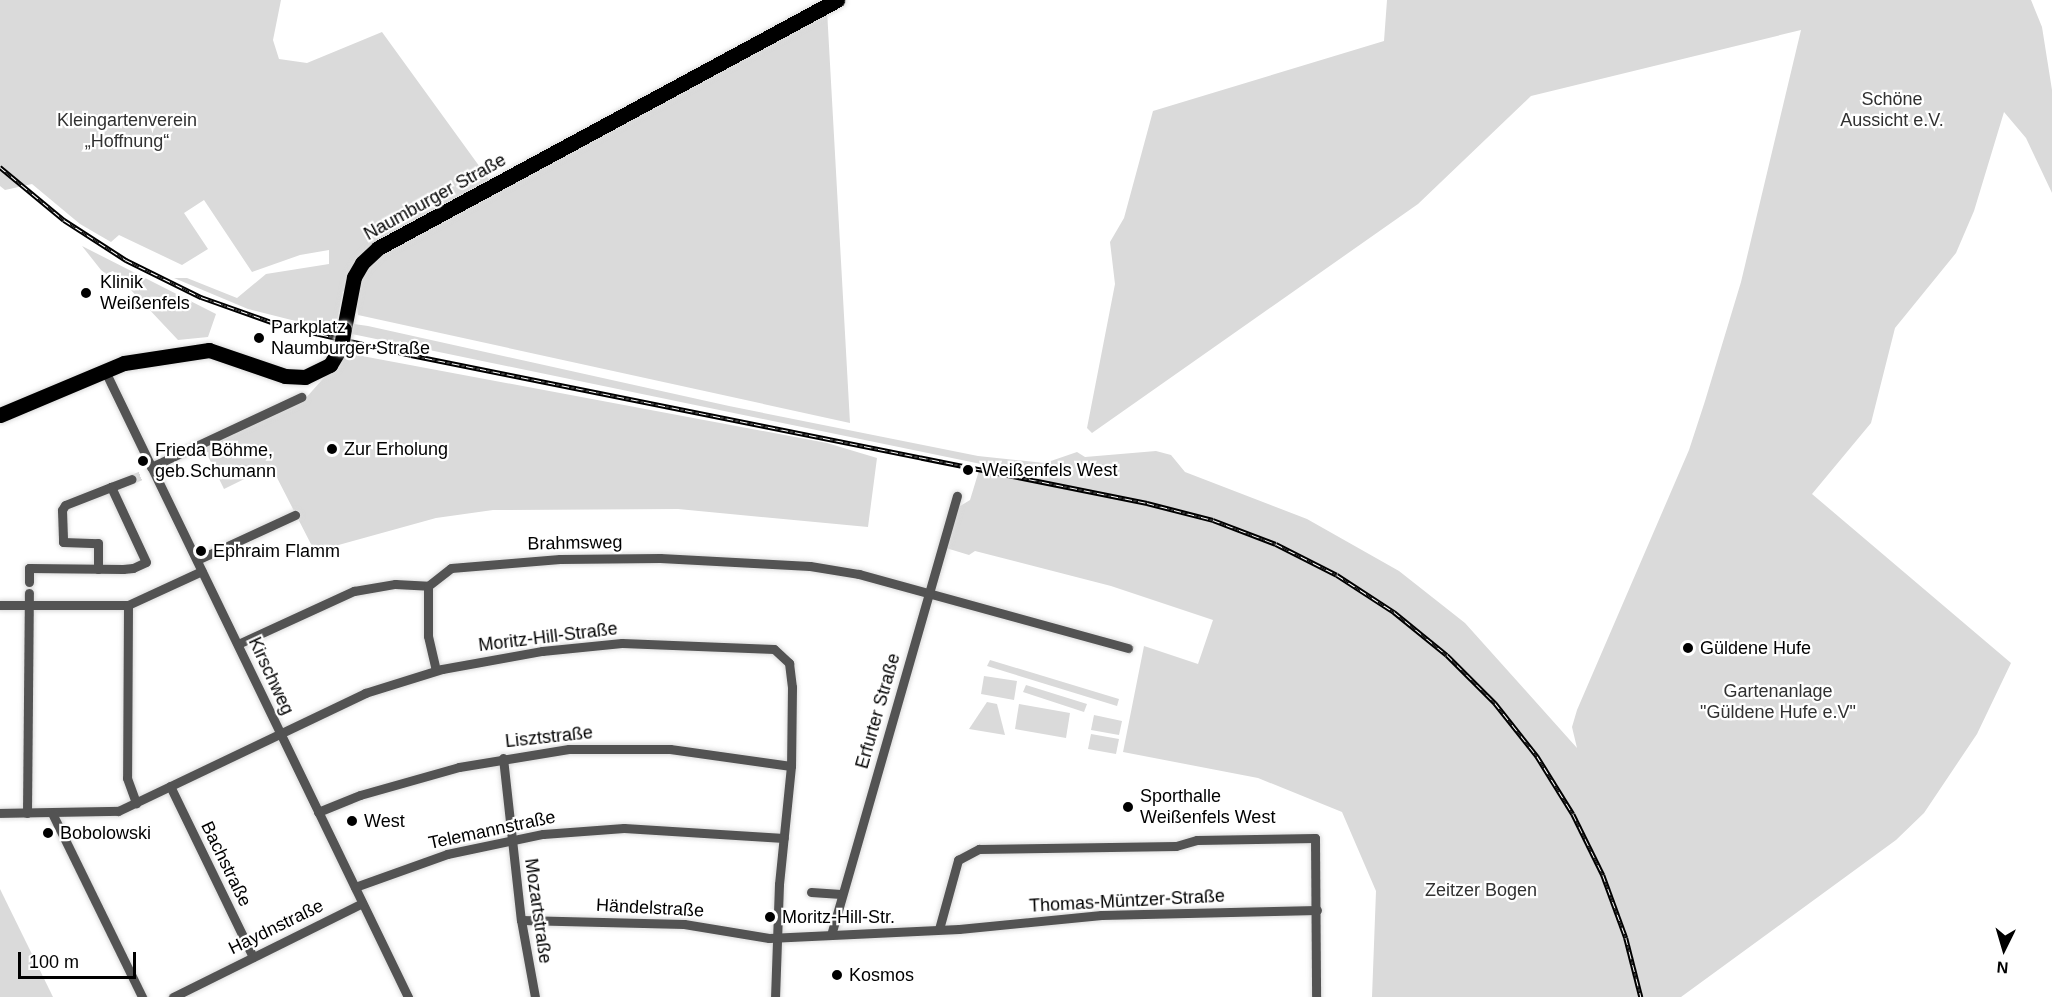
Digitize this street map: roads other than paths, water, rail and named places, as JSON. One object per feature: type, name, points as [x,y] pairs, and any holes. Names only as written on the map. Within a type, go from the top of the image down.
[{"type":"main road","name":"Naumburger Straße","points":[[0,416],[104,369],[208,350],[285,376],[306,377],[330,365],[341,347],[354,277],[378,248],[837,0]]},
{"type":"street","name":"Kirschweg","points":[[104,369],[408,997]]},
{"type":"street","points":[[142,475],[301,397]]},
{"type":"street","points":[[98,569],[98,543],[63,542],[62,510],[65,505],[132,479]]},
{"type":"street","points":[[29,582],[29,568],[133,568],[146,562],[111,487]]},
{"type":"street","name":"Erfurter Straße","points":[[831,934],[957,496]]},
{"type":"street","points":[[197,560],[295,515]]},
{"type":"street","name":"Brahmsweg","points":[[428,586],[445,570],[482,563],[660,558],[810,566],[859,574],[1128,648]]},
{"type":"street","points":[[0,605],[128,605],[202,571]]},
{"type":"street","points":[[238,644],[354,591],[395,584],[428,586],[428,636],[436,670]]},
{"type":"street","points":[[27,813],[29,593]]},
{"type":"street","points":[[128,605],[127,778],[136,803]]},
{"type":"street","name":"Moritz-Hill-Straße","points":[[0,813],[111,812],[136,803],[365,693],[436,670],[542,651],[622,643],[774,649],[786,656],[791,671],[791,766],[775,937],[775,997]]},
{"type":"street","name":"Lisztstraße","points":[[318,812],[412,779],[503,758],[569,749],[633,747],[791,766]]},
{"type":"street","name":"Mozartstraße","points":[[503,758],[521,920],[535,997]]},
{"type":"street","name":"Bachstraße","points":[[170,786],[253,957]]},
{"type":"street","points":[[52,813],[142,997]]},
{"type":"street","name":"Telemannstraße","points":[[355,886],[447,854],[512,839],[624,828],[784,838]]},
{"type":"street","points":[[939,929],[958,860],[966,852],[979,849],[1176,846],[1214,839],[1316,838],[1316,997]]},
{"type":"street","points":[[811,892],[841,894]]},
{"type":"street","name":"Haydnstraße","points":[[173,997],[362,903]]},
{"type":"street","name":"Thomas-Müntzer-Straße","points":[[775,937],[939,929],[1101,915],[1317,910]]},
{"type":"street","name":"Händelstraße","points":[[521,920],[684,924],[775,937]]},
{"type":"tunnel","points":[[132,479],[142,475]]},
{"type":"railway","points":[[0,167],[64,220],[126,260],[201,297],[280,325],[411,355],[1147,503],[1213,520],[1276,544],[1337,575],[1394,612],[1447,655],[1495,703],[1537,756],[1573,814],[1603,875],[1626,938],[1641,997]]},
{"type":"place","name":"Klinik Weißenfels","points":[[86,293]]},
{"type":"place","name":"Parkplatz Naumburger Straße","points":[[259,338]]},
{"type":"place","name":"Zur Erholung","points":[[332,449]]},
{"type":"place","name":"Frieda Böhme, geb.Schumann","points":[[143,461]]},
{"type":"place","name":"Weißenfels West","points":[[968,470]]},
{"type":"place","name":"Ephraim Flamm","points":[[201,551]]},
{"type":"place","name":"Güldene Hufe","points":[[1688,648]]},
{"type":"place","name":"Sporthalle Weißenfels West","points":[[1128,807]]},
{"type":"place","name":"West","points":[[352,821]]},
{"type":"place","name":"Bobolowski","points":[[48,833]]},
{"type":"place","name":"Moritz-Hill-Str.","points":[[770,917]]},
{"type":"place","name":"Kosmos","points":[[837,975]]},
{"type":"park label","name":"Schöne Aussicht e.V.","points":[[1892,110]]},
{"type":"park label","name":"Kleingartenverein „Hoffnung“","points":[[127,131]]},
{"type":"park label","name":"Gartenanlage \"Güldene Hufe e.V\"","points":[[1778,702]]},
{"type":"park label","name":"Zeitzer Bogen","points":[[1481,890]]}]
